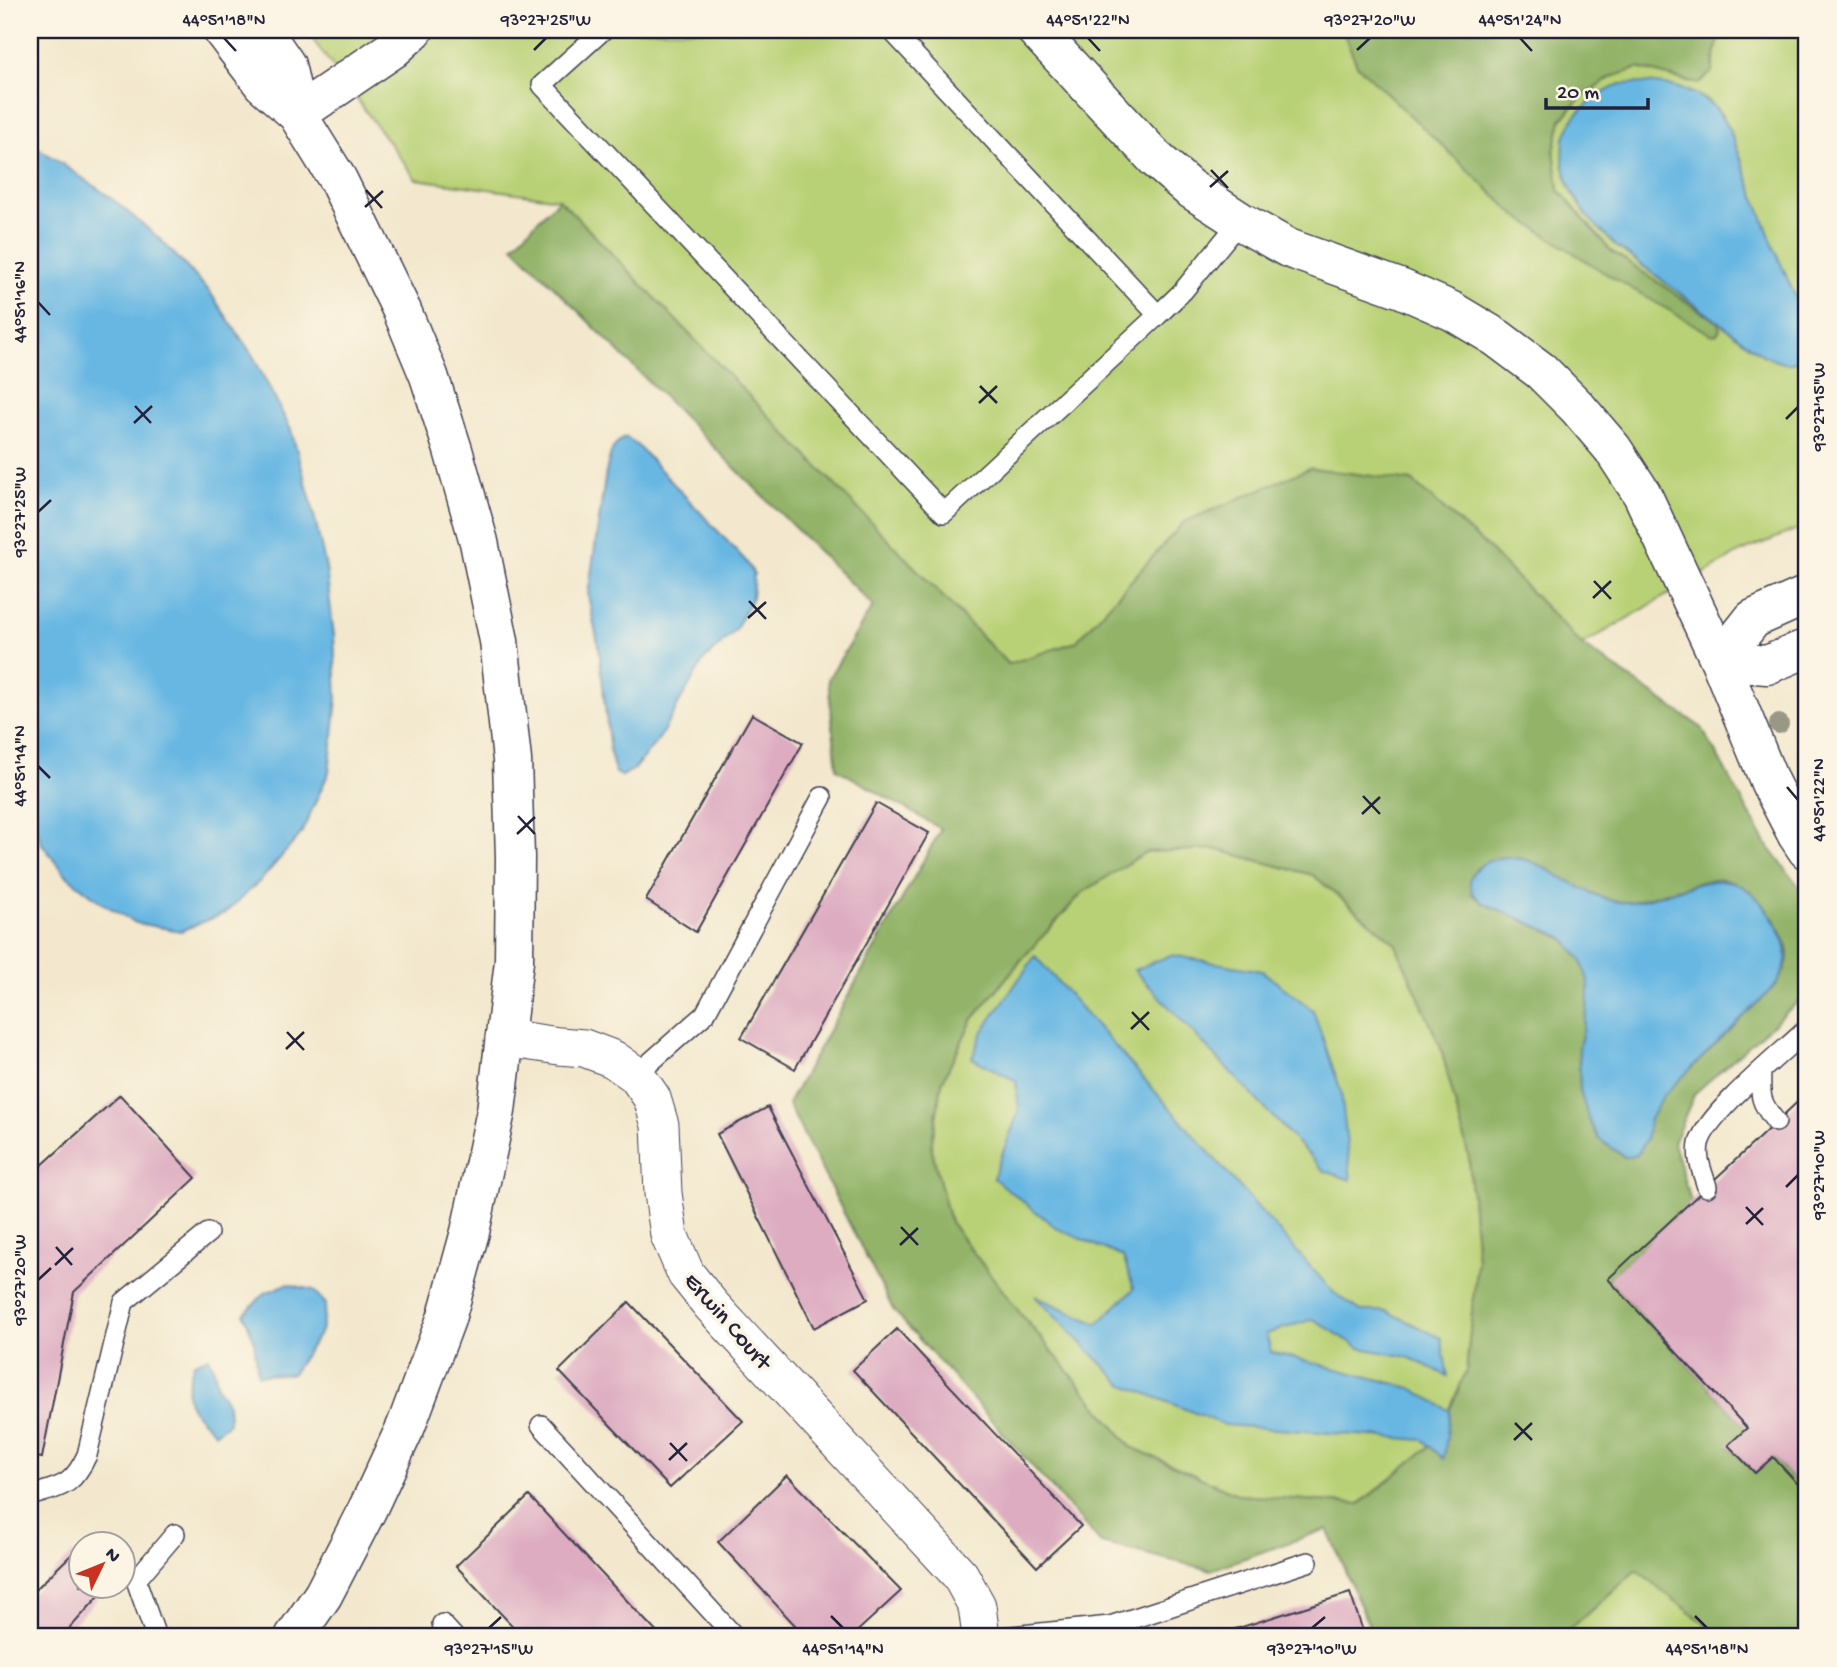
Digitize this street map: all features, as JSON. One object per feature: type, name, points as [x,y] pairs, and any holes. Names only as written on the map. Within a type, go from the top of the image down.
[{"type":"street","points":[[222,30],[263,84],[297,114],[338,180],[402,311],[429,376],[479,542],[499,641],[512,760],[514,961],[496,1111],[470,1232],[446,1319],[406,1426],[323,1595],[294,1637]]},
{"type":"street","points":[[262,30],[286,65],[297,114]]},
{"type":"street","points":[[297,114],[393,49],[414,30]]},
{"type":"street","points":[[1036,30],[1156,159],[1189,188],[1288,248],[1402,289],[1452,311],[1497,338],[1541,371],[1577,407],[1612,448],[1643,494],[1720,661],[1770,783],[1807,850]]},
{"type":"street","points":[[1720,661],[1753,619],[1807,595]]},
{"type":"street","points":[[1720,661],[1767,665],[1807,648]]},
{"type":"street","name":"Erwin Court","points":[[505,1038],[584,1048],[612,1059],[636,1075],[652,1098],[660,1125],[663,1194],[669,1235],[686,1274],[711,1305],[960,1575],[977,1606],[981,1637]]},
{"type":"lane","points":[[603,30],[542,85],[944,513],[1183,291],[1240,221]]},
{"type":"lane","points":[[891,30],[1158,315]]},
{"type":"lane","points":[[636,1075],[705,1014],[822,797]]},
{"type":"lane","points":[[1707,1187],[1699,1162],[1699,1144],[1706,1127],[1723,1107],[1807,1029]]},
{"type":"lane","points":[[1761,1071],[1760,1093],[1764,1108],[1776,1122]]},
{"type":"lane","points":[[30,1496],[64,1486],[78,1473],[88,1455],[124,1302],[208,1233]]},
{"type":"lane","points":[[541,1425],[735,1637]]},
{"type":"lane","points":[[155,1635],[136,1580],[175,1534]]},
{"type":"lane","points":[[1002,1637],[1110,1626],[1308,1562]]},
{"type":"green space","points":[[282,30],[322,30],[311,37],[297,39]]},
{"type":"green space","points":[[322,30],[1345,30],[1344,34],[1514,213],[1718,323],[1610,250],[1559,190],[1554,151],[1561,120],[1580,98],[1612,77],[1638,68],[1699,84],[1720,30],[1807,30],[1807,318],[1781,266],[1730,129],[1720,113],[1706,99],[1672,86],[1564,139],[1563,164],[1570,188],[1587,216],[1615,245],[1763,355],[1798,362],[1807,354],[1807,525],[1739,553],[1582,645],[1488,548],[1184,522],[1076,642],[1008,665],[559,199],[416,179],[311,37]]},
{"type":"green space","points":[[1345,30],[1720,30],[1712,72],[1699,84],[1638,68],[1612,77],[1580,98],[1561,120],[1554,151],[1559,190],[1610,250],[1718,323],[1720,329],[1717,334],[1712,335],[1603,272],[1514,214],[1357,65],[1344,34]]},
{"type":"green space","points":[[559,199],[1008,664],[1076,642],[1184,522],[1310,468],[1412,481],[1488,548],[1582,645],[1702,728],[1765,842],[1807,897],[1807,994],[1695,1093],[1673,1143],[1691,1202],[1608,1279],[1747,1428],[1729,1446],[1755,1473],[1773,1457],[1807,1494],[1807,1637],[1722,1637],[1636,1570],[1561,1637],[1374,1637],[1327,1529],[1211,1570],[1101,1543],[894,1311],[788,1104],[941,829],[837,769],[828,679],[873,606],[513,246]],"holes":[[[1214,849],[1313,875],[1395,943],[1441,1048],[1469,1158],[1477,1260],[1466,1372],[1436,1441],[1360,1504],[1239,1495],[1131,1447],[1020,1313],[950,1222],[931,1147],[942,1082],[972,1020],[1021,960],[1082,893],[1146,852]],[[1722,879],[1746,889],[1770,914],[1783,935],[1788,955],[1786,967],[1776,985],[1663,1096],[1650,1119],[1646,1140],[1638,1154],[1624,1157],[1599,1139],[1580,1090],[1579,1048],[1587,1011],[1589,984],[1581,959],[1563,938],[1483,903],[1472,894],[1589,892],[1615,902],[1633,902],[1701,882]]]},
{"type":"green space","points":[[1214,849],[1313,875],[1395,943],[1441,1048],[1469,1158],[1477,1260],[1466,1372],[1436,1441],[1359,1504],[1239,1495],[1131,1447],[1020,1313],[950,1222],[931,1147],[942,1082],[972,1020],[1021,960],[1082,893],[1146,852]]},
{"type":"green space","points":[[1636,1570],[1722,1637],[1561,1637]]},
{"type":"water","points":[[1620,84],[1672,86],[1695,94],[1715,107],[1730,131],[1775,250],[1807,318],[1807,354],[1795,362],[1781,363],[1763,355],[1615,245],[1587,216],[1570,188],[1563,164],[1564,139],[1575,116],[1595,97]]},
{"type":"water","points":[[30,142],[110,197],[160,239],[209,291],[253,356],[291,430],[326,568],[334,636],[337,698],[329,772],[301,834],[261,880],[225,913],[181,931],[136,923],[102,903],[68,877],[42,844],[30,810]]},
{"type":"water","points":[[626,437],[637,445],[746,561],[754,574],[752,597],[735,631],[704,660],[658,740],[634,769],[622,776],[615,772],[610,753],[599,648],[588,595],[606,472],[614,447]]},
{"type":"water","points":[[1505,857],[1533,862],[1589,892],[1618,902],[1641,900],[1707,882],[1722,880],[1736,883],[1763,905],[1782,935],[1787,956],[1784,970],[1776,985],[1663,1096],[1650,1119],[1646,1140],[1638,1154],[1625,1157],[1599,1139],[1588,1118],[1580,1090],[1579,1048],[1587,1011],[1589,984],[1581,959],[1563,937],[1483,903],[1471,887],[1470,880],[1478,867]]},
{"type":"water","points":[[1171,955],[1262,971],[1313,1010],[1341,1091],[1351,1180],[1324,1171],[1134,970]]},
{"type":"water","points":[[1035,956],[1333,1292],[1361,1311],[1386,1311],[1441,1338],[1448,1376],[1408,1357],[1360,1348],[1313,1319],[1266,1334],[1271,1352],[1411,1388],[1450,1411],[1444,1459],[1423,1440],[1225,1425],[1122,1384],[1035,1296],[1097,1324],[1134,1289],[1123,1257],[1058,1229],[993,1178],[1019,1111],[1016,1081],[972,1058],[983,1031]]},
{"type":"water","points":[[287,1284],[313,1290],[326,1304],[321,1331],[292,1374],[258,1375],[254,1340],[244,1314],[265,1293]]},
{"type":"water","points":[[209,1357],[218,1388],[228,1404],[229,1423],[215,1433],[192,1409],[187,1395],[194,1363]]},
{"type":"building","points":[[752,714],[803,743],[696,932],[646,900]]},
{"type":"building","points":[[876,803],[929,833],[795,1069],[741,1038]]},
{"type":"building","points":[[1807,1093],[1807,1494],[1773,1457],[1755,1473],[1728,1445],[1747,1428],[1608,1279]]},
{"type":"building","points":[[120,1095],[196,1178],[74,1292],[42,1458],[30,1456],[30,1176]]},
{"type":"building","points":[[768,1107],[868,1299],[814,1328],[717,1134]]},
{"type":"building","points":[[629,1302],[743,1421],[670,1488],[559,1371]]},
{"type":"building","points":[[897,1329],[1081,1526],[1037,1567],[853,1370]]},
{"type":"building","points":[[787,1475],[901,1591],[851,1637],[806,1637],[718,1542]]},
{"type":"building","points":[[529,1496],[661,1637],[523,1637],[456,1566]]},
{"type":"building","points":[[66,1560],[66,1600],[95,1600],[62,1637],[30,1637],[30,1595]]},
{"type":"building","points":[[1350,1593],[1365,1637],[1210,1637]]}]
